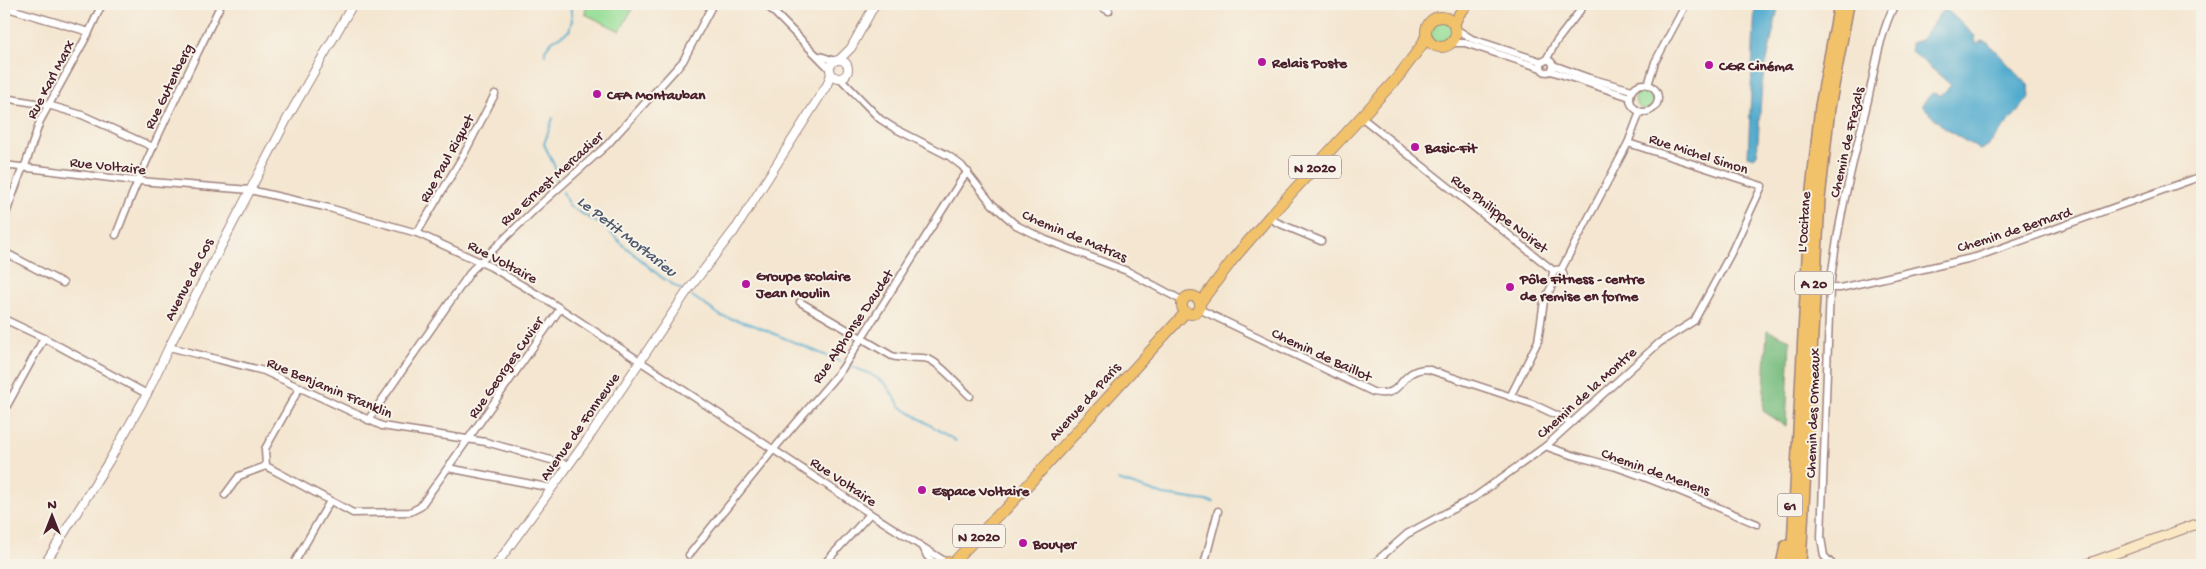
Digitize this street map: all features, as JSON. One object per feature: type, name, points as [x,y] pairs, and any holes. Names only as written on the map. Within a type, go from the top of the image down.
[{"type":"highway","name":"L'Occitane","points":[[1792,565],[1807,245],[1815,154],[1828,62],[1840,4]]},
{"type":"highway","name":"L'Occitane","points":[[1800,565],[1822,162],[1836,63],[1848,4]]},
{"type":"highway","name":"61","points":[[1782,565],[1797,444]]},
{"type":"highway","name":"61","points":[[1803,494],[1805,565]]},
{"type":"main road","points":[[1460,4],[1445,17],[1435,18],[1428,23],[1426,36],[1429,43],[1436,47],[1446,47],[1452,43],[1456,36],[1455,27],[1459,14],[1468,4]]},
{"type":"main road","points":[[1445,17],[1455,27]]},
{"type":"main road","name":"N 2020","points":[[1398,77],[1422,45],[1426,36]]},
{"type":"main road","name":"N 2020","points":[[1198,303],[1270,216],[1398,77],[1425,51],[1436,47]]},
{"type":"main road","points":[[1187,297],[1198,303],[1192,314],[1182,308],[1183,301],[1187,297]]},
{"type":"main road","name":"Avenue de Paris","points":[[949,564],[1005,510],[1186,312]]},
{"type":"main road","points":[[2084,565],[2202,522]]},
{"type":"street","name":"Rue Karl Marx","points":[[4,219],[40,121],[89,32],[102,4]]},
{"type":"street","name":"Rue Gutenberg","points":[[116,235],[153,147],[221,4]]},
{"type":"street","name":"Avenue de Cos","points":[[44,565],[109,461],[147,394],[169,347],[287,119],[353,4]]},
{"type":"street","name":"Rue Ernest Mercadier","points":[[368,420],[480,262],[534,210],[607,145],[678,67],[713,4]]},
{"type":"street","name":"Chemin de Matras","points":[[766,4],[880,119],[949,156],[968,172],[998,210],[1025,231],[1104,261],[1183,301]]},
{"type":"street","points":[[837,75],[848,66],[851,48],[875,4]]},
{"type":"street","points":[[1096,4],[1109,11]]},
{"type":"street","points":[[1548,65],[1554,46],[1585,4]]},
{"type":"street","points":[[1648,85],[1655,62],[1686,4]]},
{"type":"street","name":"Chemin de Frezals","points":[[1830,288],[1833,258],[1857,143],[1883,36],[1894,4]]},
{"type":"street","points":[[4,7],[89,32]]},
{"type":"street","points":[[1455,27],[1472,39],[1631,94]]},
{"type":"street","points":[[1452,43],[1465,42],[1548,65]]},
{"type":"street","points":[[836,60],[851,48]]},
{"type":"street","name":"Chemin de Matras","points":[[816,54],[836,60]]},
{"type":"street","points":[[836,60],[844,61],[848,66]]},
{"type":"street","points":[[836,60],[837,75]]},
{"type":"street","name":"Avenue de Fonneuve","points":[[496,565],[569,465],[683,301],[726,247],[735,229],[827,85],[837,75]]},
{"type":"street","points":[[1639,85],[1648,85],[1656,91],[1658,101],[1651,110],[1640,112],[1634,108],[1631,94],[1639,85]]},
{"type":"street","name":"Rue Paul Riquet","points":[[417,233],[463,156],[495,94]]},
{"type":"street","points":[[4,98],[48,105],[82,115],[153,147]]},
{"type":"street","points":[[1555,280],[1552,276],[1628,143],[1640,112]]},
{"type":"street","name":"Rue Philippe Noiret","points":[[1361,117],[1557,270]]},
{"type":"street","name":"Rue Michel Simon","points":[[1628,143],[1762,186]]},
{"type":"street","name":"Rue Voltaire","points":[[4,165],[250,190],[330,208],[417,233],[480,262],[560,309],[949,564]]},
{"type":"street","name":"Rue Alphonse Daudet","points":[[688,555],[773,450],[829,387],[968,172]]},
{"type":"street","name":"Chemin de Bernard","points":[[1830,288],[1840,288],[1976,257],[2202,176]]},
{"type":"street","name":"Chemin de la Montre","points":[[1372,565],[1406,534],[1475,497],[1546,446],[1659,343],[1694,321],[1731,253],[1762,186]]},
{"type":"street","points":[[1270,216],[1276,222],[1320,241]]},
{"type":"street","points":[[4,252],[63,283]]},
{"type":"street","points":[[1555,280],[1560,280],[1564,273],[1557,270]]},
{"type":"street","points":[[1510,396],[1538,341],[1544,301],[1555,280]]},
{"type":"street","name":"Chemin des Ormeaux","points":[[1830,288],[1821,538],[1824,556],[1833,565]]},
{"type":"street","points":[[800,302],[898,358],[923,359],[933,362],[970,396]]},
{"type":"street","name":"Chemin de Baillot","points":[[1198,303],[1373,392],[1385,394],[1396,390],[1410,373],[1417,370],[1427,370],[1510,396],[1572,422]]},
{"type":"street","name":"Rue Georges Cuvier","points":[[266,466],[353,513],[410,512],[420,507],[470,439],[560,309]]},
{"type":"street","points":[[4,319],[44,338],[147,394]]},
{"type":"street","points":[[4,411],[44,338]]},
{"type":"street","name":"Rue Benjamin Franklin","points":[[169,347],[264,371],[300,386],[382,426],[470,439],[569,465]]},
{"type":"street","points":[[226,495],[239,476],[266,466],[265,449],[300,386]]},
{"type":"street","name":"Chemin de Menens","points":[[1546,446],[1561,453],[1616,467],[1674,488],[1757,524]]},
{"type":"street","points":[[448,468],[552,488]]},
{"type":"street","points":[[293,565],[330,500]]},
{"type":"street","points":[[1204,565],[1218,511]]},
{"type":"street","points":[[823,565],[870,514]]},
{"type":"street","name":"Rue Voltaire","points":[[924,548],[927,556],[949,564]]},
{"type":"green space","points":[[587,4],[635,4],[620,31],[585,14]]},
{"type":"green space","points":[[1441,20],[1450,23],[1453,32],[1450,41],[1441,44],[1432,41],[1429,32],[1432,23]]},
{"type":"green space","points":[[1641,89],[1649,89],[1655,95],[1655,103],[1649,109],[1641,109],[1635,103],[1635,95]]},
{"type":"green space","points":[[1767,330],[1790,340],[1786,426],[1763,411]]},
{"type":"water","points":[[1755,4],[1779,4],[1762,84],[1757,154],[1753,158],[1748,156]]},
{"type":"water","points":[[1944,10],[1948,11],[1975,36],[1976,44],[1981,41],[1988,43],[2029,86],[2030,97],[1988,146],[1980,150],[1944,128],[1923,106],[1923,103],[1932,93],[1941,95],[1951,85],[1911,51],[1911,43],[1921,40]]},
{"type":"waterway","name":"Le Petit Mortarieu","points":[[545,55],[545,50],[552,41],[569,31],[572,20],[570,4]]},
{"type":"waterway","name":"Le Petit Mortarieu","points":[[553,118],[544,144],[555,167],[558,183]]},
{"type":"waterway","name":"Le Petit Mortarieu","points":[[563,192],[569,206],[605,227],[661,277],[685,292]]},
{"type":"waterway","name":"Le Petit Mortarieu","points":[[692,296],[721,316],[751,324],[841,362]]},
{"type":"waterway","name":"Le Petit Mortarieu","points":[[850,366],[868,373],[885,383],[901,407],[956,441]]},
{"type":"waterway","name":"Le Petit Mortarieu","points":[[1118,480],[1164,495],[1214,502]]},
{"type":"place","name":"Relais Poste","points":[[1262,62]]},
{"type":"place","name":"CGR Cinéma","points":[[1709,65]]},
{"type":"place","name":"CFA Montauban","points":[[597,94]]},
{"type":"place","name":"Basic-Fit","points":[[1415,147]]},
{"type":"place","name":"Groupe scolaire Jean Moulin","points":[[746,284]]},
{"type":"place","name":"Pôle Fitness - centre de remise en forme","points":[[1510,287]]},
{"type":"place","name":"Espace Voltaire","points":[[922,490]]},
{"type":"place","name":"Bouyer","points":[[1023,543]]}]
